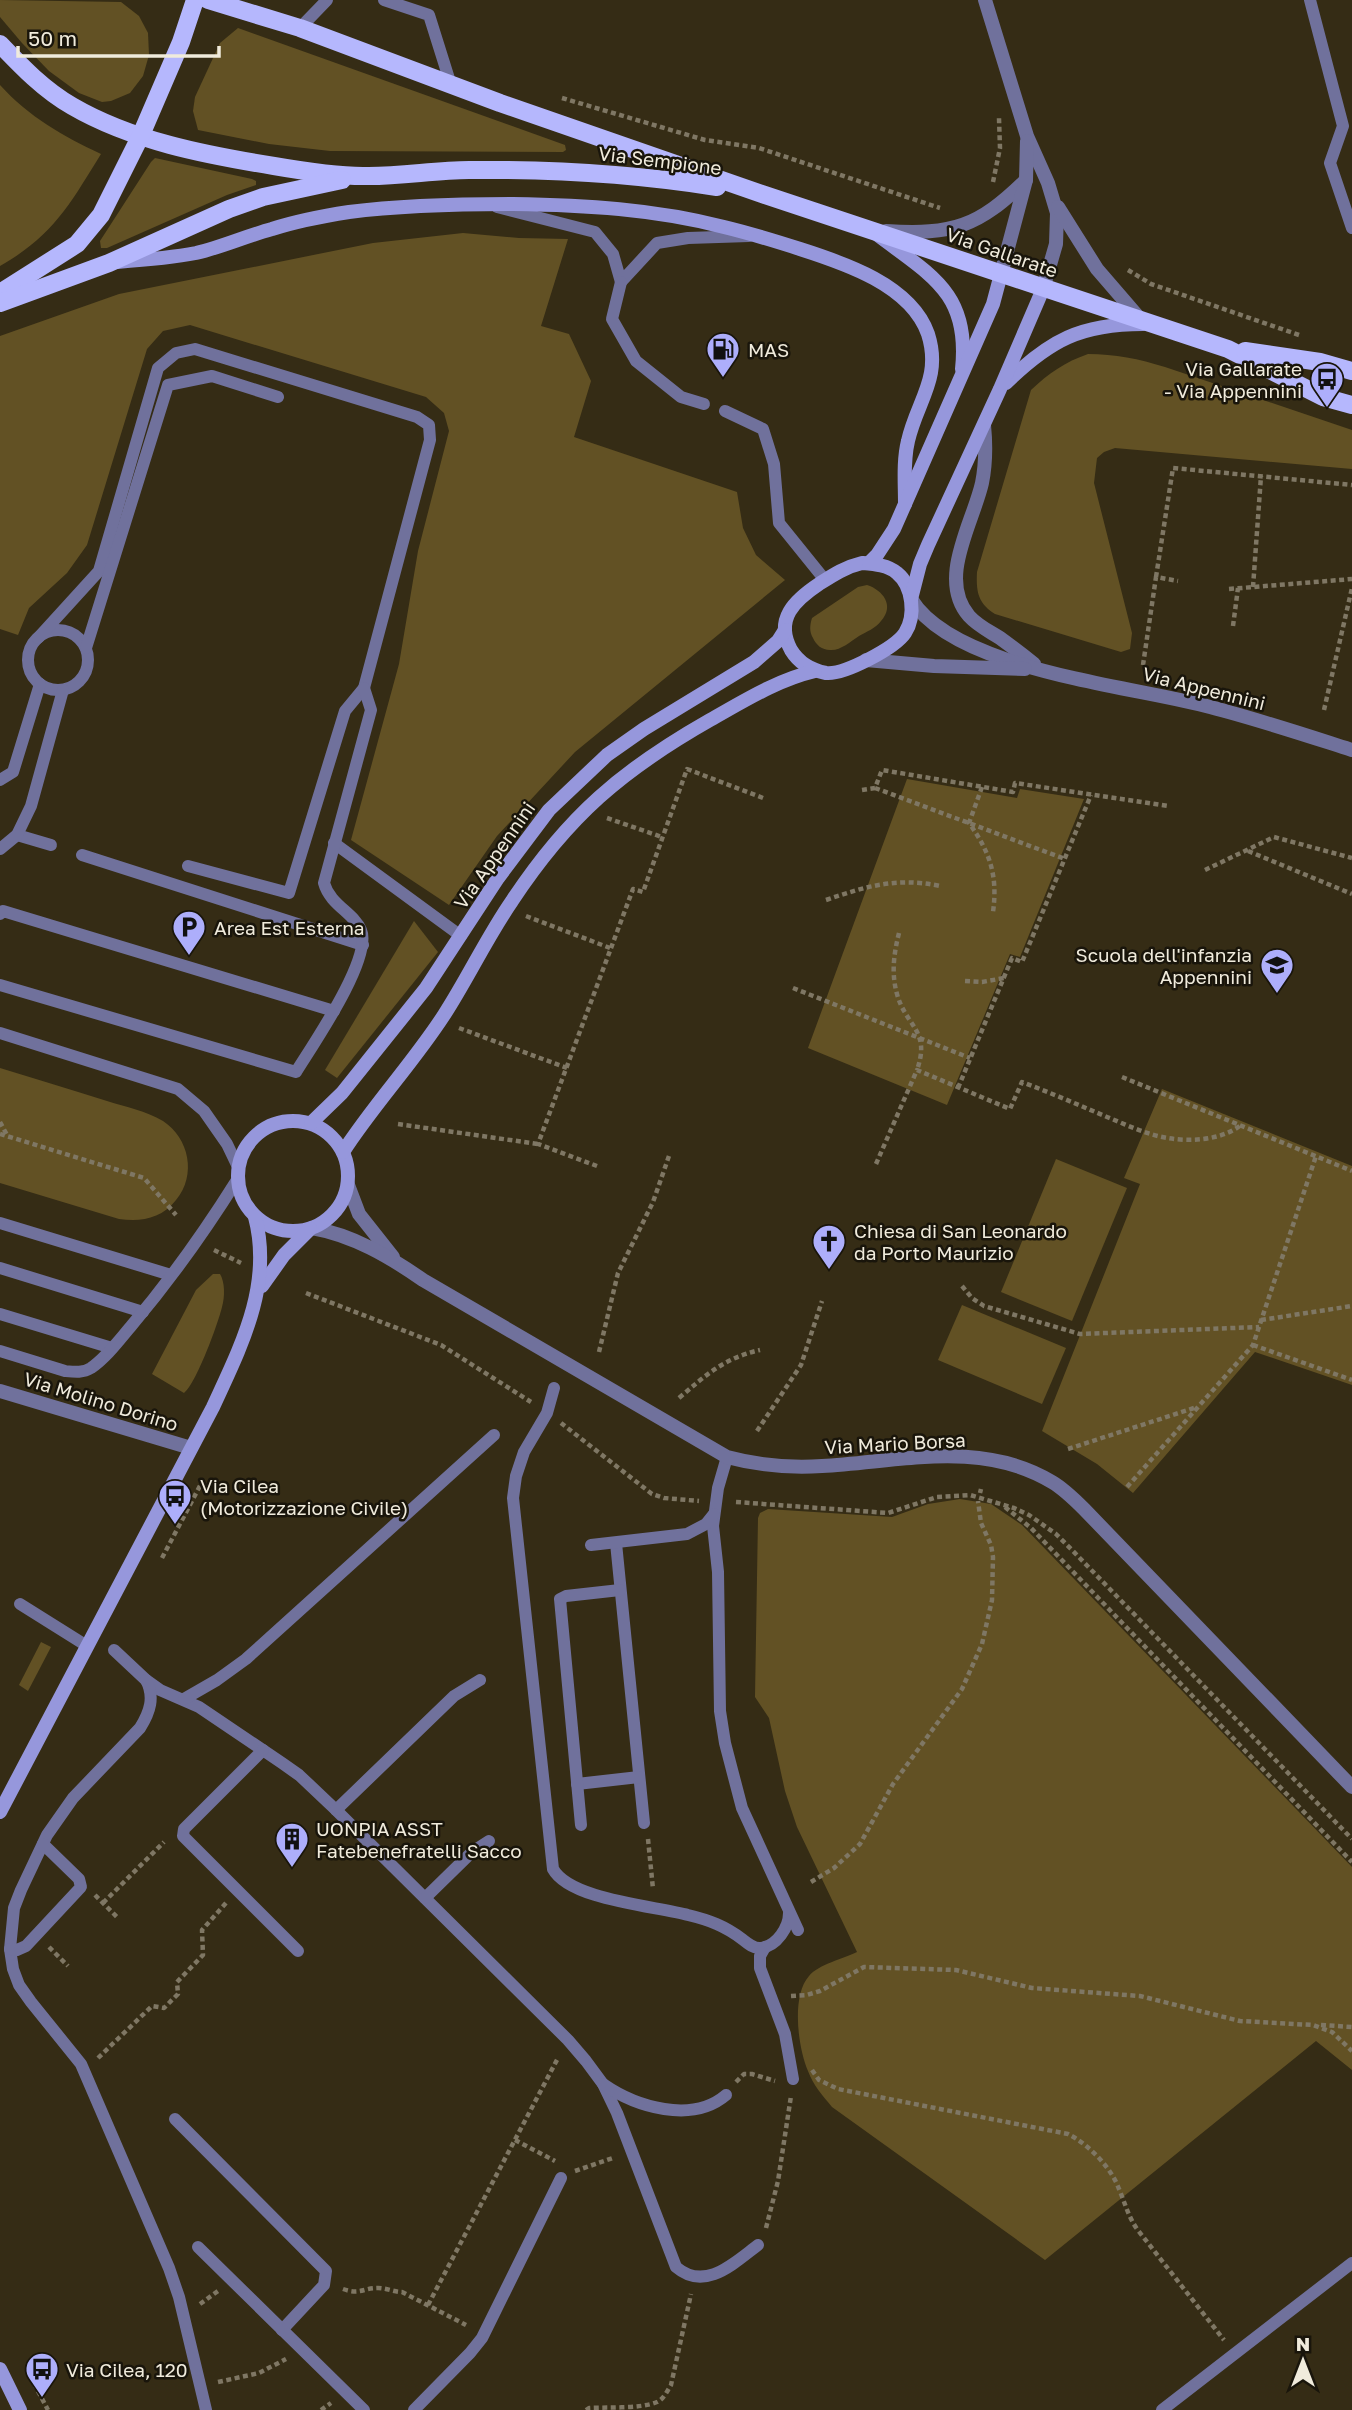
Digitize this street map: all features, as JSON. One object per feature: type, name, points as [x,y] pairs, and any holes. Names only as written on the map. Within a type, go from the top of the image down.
[{"type":"main road","points":[[0,293],[77,244],[111,198],[181,42],[195,0]]},
{"type":"main road","name":"Via Sempione","points":[[208,0],[300,28],[451,85],[762,194]]},
{"type":"main road","name":"Via Sempione","points":[[0,44],[26,71],[64,101],[85,113],[141,135],[234,160],[302,171],[363,176],[466,170],[575,171],[667,179],[762,194]]},
{"type":"main road","points":[[0,303],[109,263],[229,209],[263,197],[363,176]]},
{"type":"main road","name":"Via Gallarate","points":[[762,194],[1228,349],[1323,397],[1352,405]]},
{"type":"main road","name":"Via Gallarate","points":[[1228,349],[1320,362],[1352,371]]},
{"type":"street","points":[[985,0],[1027,136],[1055,203],[1104,278],[1146,323]]},
{"type":"street","points":[[869,563],[888,541],[993,304],[1026,180],[1027,136]]},
{"type":"street","points":[[872,231],[920,232],[962,226],[1001,204],[1026,180]]},
{"type":"street","points":[[1043,289],[1056,244],[1055,203]]},
{"type":"street","points":[[109,263],[196,253],[273,228],[349,212],[412,206],[587,206],[687,219],[756,236],[856,269],[900,297],[920,319],[927,332],[933,362],[928,388],[909,437],[905,467],[905,504]]},
{"type":"street","points":[[872,231],[929,274],[953,301],[963,336],[961,380]]},
{"type":"street","name":"Via Appennini","points":[[343,1152],[368,1114],[444,1015],[510,902],[557,838],[584,810],[620,778],[694,729],[768,687],[792,676],[815,671],[843,672],[898,640],[905,633],[910,621],[911,599],[920,564],[1043,289]]},
{"type":"street","name":"Via Appennini","points":[[1000,389],[1039,354],[1077,333],[1117,324],[1146,323]]},
{"type":"street","name":"Via Appennini","points":[[984,425],[985,462],[956,572],[958,595],[962,606],[976,623],[1044,671]]},
{"type":"street","name":"Via Appennini","points":[[311,1123],[342,1093],[426,988],[523,843],[549,810],[607,755],[644,729],[754,662],[778,641],[785,630],[786,617],[800,597],[850,566],[869,563],[898,573],[919,611],[929,621],[964,644],[1044,671],[1209,706],[1352,750]]},
{"type":"street","points":[[785,630],[796,657],[815,671]]},
{"type":"street","name":"Via Appennini","points":[[866,660],[943,667],[1044,671]]},
{"type":"street","points":[[255,1217],[276,1229],[292,1231],[324,1223],[339,1207],[348,1185],[348,1173],[343,1152],[328,1133],[311,1123],[290,1121],[269,1126],[252,1138],[242,1154],[238,1174],[244,1202],[255,1217],[262,1247],[258,1294]]},
{"type":"street","name":"Via Mario Borsa","points":[[348,1185],[367,1227],[402,1265]]},
{"type":"street","points":[[0,1812],[230,1371],[258,1294],[284,1255],[311,1228]]},
{"type":"street","name":"Via Mario Borsa","points":[[311,1228],[355,1241],[402,1265],[727,1457],[758,1464],[822,1466],[937,1456],[981,1458],[1024,1468],[1051,1481],[1084,1509],[1352,1787]]},
{"type":"street","name":"Via Molino Dorino","points":[[0,1391],[191,1448]]},
{"type":"street","points":[[0,2369],[20,2410]]},
{"type":"lane","points":[[300,28],[327,0]]},
{"type":"lane","points":[[384,0],[429,15],[451,85]]},
{"type":"lane","points":[[1310,0],[1343,126],[1330,163],[1352,228]]},
{"type":"lane","points":[[486,204],[595,232],[613,254],[621,282]]},
{"type":"lane","points":[[704,404],[681,397],[636,361],[612,318],[621,282],[657,243],[688,238],[756,236]]},
{"type":"lane","points":[[38,638],[46,632],[57,630],[69,632],[79,638],[89,657],[85,675],[72,687],[63,690],[40,684],[30,671],[28,660],[31,649],[38,638],[99,571],[158,368],[176,353],[195,349],[417,417],[429,425],[430,440],[363,688],[345,711],[289,893],[188,866]]},
{"type":"lane","points":[[86,648],[168,385],[212,376],[278,397]]},
{"type":"lane","points":[[725,411],[763,429],[774,464],[779,523],[825,580]]},
{"type":"lane","points":[[0,780],[13,772],[40,684]]},
{"type":"lane","points":[[0,985],[296,1072],[334,1011],[357,965],[363,945],[361,929],[327,893],[324,876],[371,710],[363,688]]},
{"type":"lane","points":[[0,849],[17,835],[31,806],[63,690]]},
{"type":"lane","points":[[17,835],[51,845]]},
{"type":"lane","points":[[334,843],[461,936]]},
{"type":"lane","points":[[82,855],[363,945]]},
{"type":"lane","points":[[0,914],[4,911],[334,1011]]},
{"type":"lane","points":[[0,1033],[177,1089],[204,1111],[227,1144],[238,1174],[200,1239],[143,1312],[92,1367],[76,1373],[0,1350]]},
{"type":"lane","points":[[0,1223],[171,1275]]},
{"type":"lane","points":[[0,1268],[143,1312]]},
{"type":"lane","points":[[0,1314],[112,1348]]},
{"type":"lane","points":[[554,1388],[547,1413],[524,1452],[516,1476],[513,1498],[553,1869],[557,1877],[564,1882],[589,1893],[718,1923],[752,1946],[765,1947]]},
{"type":"lane","points":[[184,1699],[246,1659],[494,1434]]},
{"type":"lane","points":[[727,1457],[714,1514],[718,1572],[719,1682],[726,1743],[741,1808],[798,1930]]},
{"type":"lane","points":[[591,1545],[687,1534],[706,1524],[714,1514]]},
{"type":"lane","points":[[616,1543],[643,1823]]},
{"type":"lane","points":[[581,1825],[560,1599],[566,1595],[621,1590]]},
{"type":"lane","points":[[20,1604],[87,1646]]},
{"type":"lane","points":[[114,1650],[146,1680],[169,1694],[184,1699],[299,1775],[568,2040],[603,2084],[676,2267],[684,2274],[707,2277],[758,2245]]},
{"type":"lane","points":[[146,1680],[151,1705],[140,1728],[60,1814],[43,1844],[20,1890],[14,1909],[10,1949],[19,1985],[85,2071],[169,2268],[184,2314],[206,2410]]},
{"type":"lane","points":[[336,1810],[454,1696],[480,1680]]},
{"type":"lane","points":[[263,1750],[184,1829],[185,1840],[298,1951]]},
{"type":"lane","points":[[577,1784],[639,1777]]},
{"type":"lane","points":[[425,1898],[472,1852],[489,1841]]},
{"type":"lane","points":[[10,1949],[17,1950],[26,1946],[81,1887],[79,1879],[43,1844]]},
{"type":"lane","points":[[789,1913],[783,1934],[765,1947],[760,1956],[760,1968],[785,2034],[793,2079]]},
{"type":"lane","points":[[603,2084],[630,2099],[662,2108],[707,2107],[726,2095]]},
{"type":"lane","points":[[175,2119],[326,2271],[326,2281],[282,2330]]},
{"type":"lane","points":[[414,2410],[470,2353],[484,2334],[561,2178]]},
{"type":"lane","points":[[198,2248],[364,2410]]},
{"type":"lane","points":[[1162,2410],[1352,2263]]},
{"type":"path","points":[[551,95],[705,140],[772,152],[945,210]]},
{"type":"path","points":[[987,191],[992,184],[1000,148],[998,108]]},
{"type":"path","points":[[1125,267],[1152,284],[1305,337]]},
{"type":"path","points":[[1143,665],[1174,468],[1352,485]]},
{"type":"path","points":[[1253,587],[1261,476]]},
{"type":"path","points":[[1156,577],[1178,581]]},
{"type":"path","points":[[1229,589],[1352,579]]},
{"type":"path","points":[[1324,709],[1352,588]]},
{"type":"path","points":[[1233,626],[1238,589]]},
{"type":"path","points":[[538,1144],[633,889],[643,892],[687,769],[763,798]]},
{"type":"path","points":[[875,788],[882,770],[1013,792],[1015,783],[1167,806]]},
{"type":"path","points":[[969,823],[982,787]]},
{"type":"path","points":[[862,790],[875,788],[1065,859]]},
{"type":"path","points":[[958,1087],[1012,958],[1022,961],[1091,795]]},
{"type":"path","points":[[596,814],[662,837]]},
{"type":"path","points":[[969,823],[987,853],[993,871],[996,892],[993,912]]},
{"type":"path","points":[[1205,870],[1274,837],[1352,858]]},
{"type":"path","points":[[1248,851],[1352,894]]},
{"type":"path","points":[[826,900],[888,883],[922,882],[940,886]]},
{"type":"path","points":[[521,914],[610,948]]},
{"type":"path","points":[[876,1164],[921,1057],[920,1038],[897,994],[893,965],[899,933]]},
{"type":"path","points":[[965,981],[982,982],[1004,978]]},
{"type":"path","points":[[793,988],[970,1058]]},
{"type":"path","points":[[455,1027],[567,1068]]},
{"type":"path","points":[[916,1070],[1010,1110],[1023,1082],[1144,1132],[1169,1139],[1194,1140],[1219,1136],[1241,1125]]},
{"type":"path","points":[[1122,1077],[1352,1171]]},
{"type":"path","points":[[0,1122],[8,1136]]},
{"type":"path","points":[[398,1124],[538,1144],[597,1166]]},
{"type":"path","points":[[0,1134],[144,1178],[176,1215]]},
{"type":"path","points":[[599,1352],[618,1273],[653,1202],[669,1156]]},
{"type":"path","points":[[1127,1488],[1253,1345],[1316,1156]]},
{"type":"path","points":[[211,1248],[245,1264]]},
{"type":"path","points":[[962,1286],[972,1298],[984,1306],[1080,1334],[1259,1327]]},
{"type":"path","points":[[306,1293],[441,1345],[536,1405]]},
{"type":"path","points":[[757,1431],[801,1366],[822,1301]]},
{"type":"path","points":[[1261,1320],[1352,1306]]},
{"type":"path","points":[[1253,1345],[1352,1380]]},
{"type":"path","points":[[679,1398],[724,1362],[740,1354],[760,1350]]},
{"type":"path","points":[[1068,1449],[1195,1408]]},
{"type":"path","points":[[553,1417],[652,1494],[664,1498],[703,1501]]},
{"type":"path","points":[[162,1558],[202,1482]]},
{"type":"path","points":[[734,1502],[888,1513],[949,1495],[979,1496],[1029,1515],[1056,1534],[1352,1839]]},
{"type":"path","points":[[811,1882],[841,1862],[860,1844],[892,1784],[962,1689],[982,1644],[992,1600],[993,1568],[991,1545],[981,1523],[978,1501]]},
{"type":"path","points":[[995,1501],[1031,1528],[1352,1862]]},
{"type":"path","points":[[643,1823],[648,1834],[654,1908]]},
{"type":"path","points":[[103,1903],[172,1835],[184,1829]]},
{"type":"path","points":[[85,2071],[152,2006],[164,2008],[178,1994],[177,1982],[203,1955],[202,1934],[205,1925],[237,1891]]},
{"type":"path","points":[[790,1996],[807,1995],[820,1990],[864,1967],[943,1969],[970,1972],[1032,1988],[1140,1996],[1240,2021],[1352,2027]]},
{"type":"path","points":[[787,1986],[794,2009]]},
{"type":"path","points":[[1313,2025],[1332,2032],[1352,2051]]},
{"type":"path","points":[[428,2305],[568,2040]]},
{"type":"path","points":[[809,2059],[819,2080],[838,2089],[1068,2134],[1085,2143],[1115,2181],[1130,2219],[1137,2229],[1227,2342]]},
{"type":"path","points":[[726,2095],[744,2074],[779,2082],[813,2071]]},
{"type":"path","points":[[758,2245],[771,2214],[786,2138],[793,2079]]},
{"type":"path","points":[[515,2140],[575,2171],[632,2152]]},
{"type":"path","points":[[586,2410],[658,2402],[665,2395],[671,2385],[695,2277]]},
{"type":"path","points":[[184,2314],[212,2296],[230,2279]]},
{"type":"path","points":[[326,2281],[359,2293],[378,2288],[402,2292],[484,2334]]},
{"type":"path","points":[[200,2385],[267,2369],[286,2359],[299,2347]]},
{"type":"path","points":[[30,2376],[48,2410]]},
{"type":"shaded area","points":[[0,0],[121,2],[139,16],[148,33],[149,55],[143,76],[130,93],[111,101],[102,102],[79,93],[49,71],[22,43],[0,17]]},
{"type":"shaded area","points":[[238,28],[565,145],[566,150],[330,151],[269,144],[198,130],[193,111],[195,97],[220,43]]},
{"type":"shaded area","points":[[0,85],[47,125],[101,154],[59,218],[34,243],[0,266]]},
{"type":"shaded area","points":[[155,158],[252,179],[256,181],[256,185],[107,248],[101,248],[100,241]]},
{"type":"shaded area","points":[[463,233],[568,239],[541,326],[569,334],[591,381],[574,437],[737,492],[743,528],[756,555],[785,580],[575,752],[497,836],[449,905],[351,840],[399,664],[418,551],[449,431],[444,413],[426,397],[190,325],[163,331],[147,349],[87,545],[67,573],[29,608],[18,635],[0,629],[0,336],[119,294],[373,243]]},
{"type":"shaded area","points":[[1088,354],[1117,356],[1155,364],[1352,430],[1352,469],[1115,448],[1097,458],[1094,483],[1132,633],[1130,649],[1121,652],[995,614],[982,601],[977,585],[977,572],[1031,390],[1058,369]]},
{"type":"shaded area","points":[[867,585],[878,591],[887,604],[881,621],[841,648],[830,650],[820,647],[811,633],[812,618],[858,587]]},
{"type":"shaded area","points":[[907,779],[1017,798],[1020,789],[1084,799],[1020,957],[1010,954],[947,1105],[808,1048]]},
{"type":"shaded area","points":[[414,921],[438,952],[337,1078],[325,1070]]},
{"type":"shaded area","points":[[0,1068],[150,1114],[163,1121],[179,1137],[187,1158],[186,1180],[176,1200],[164,1211],[150,1218],[127,1220],[0,1183]]},
{"type":"shaded area","points":[[1162,1089],[1352,1166],[1352,1385],[1255,1352],[1133,1493],[1097,1464],[1042,1431],[1140,1184],[1124,1178]]},
{"type":"shaded area","points":[[1056,1159],[1127,1188],[1072,1321],[1001,1292]]},
{"type":"shaded area","points":[[213,1274],[220,1274],[222,1277],[223,1303],[200,1366],[184,1393],[152,1374],[196,1290]]},
{"type":"shaded area","points":[[962,1305],[1066,1348],[1042,1404],[938,1360]]},
{"type":"shaded area","points":[[960,1499],[991,1504],[1022,1525],[1352,1867],[1352,2070],[1316,2041],[1045,2260],[832,2107],[813,2081],[804,2061],[799,2036],[798,2009],[803,1985],[819,1968],[857,1952],[797,1827],[785,1791],[769,1718],[755,1697],[760,1513],[768,1509],[892,1517],[928,1504]]},
{"type":"shaded area","points":[[41,1642],[51,1647],[28,1691],[19,1685]]},
{"type":"place","name":"MAS","points":[[723,379]]},
{"type":"place","name":"Via Gallarate - Via Appennini","points":[[1327,409]]},
{"type":"place","name":"Area Est Esterna","points":[[189,957]]},
{"type":"place","name":"Scuola dell'infanzia Appennini","points":[[1277,995]]},
{"type":"place","name":"Chiesa di San Leonardo da Porto Maurizio","points":[[829,1271]]},
{"type":"place","name":"Via Cilea (Motorizzazione Civile)","points":[[175,1526]]},
{"type":"place","name":"UONPIA ASST Fatebenefratelli Sacco","points":[[292,1869]]},
{"type":"place","name":"Via Cilea, 120","points":[[42,2399]]}]
